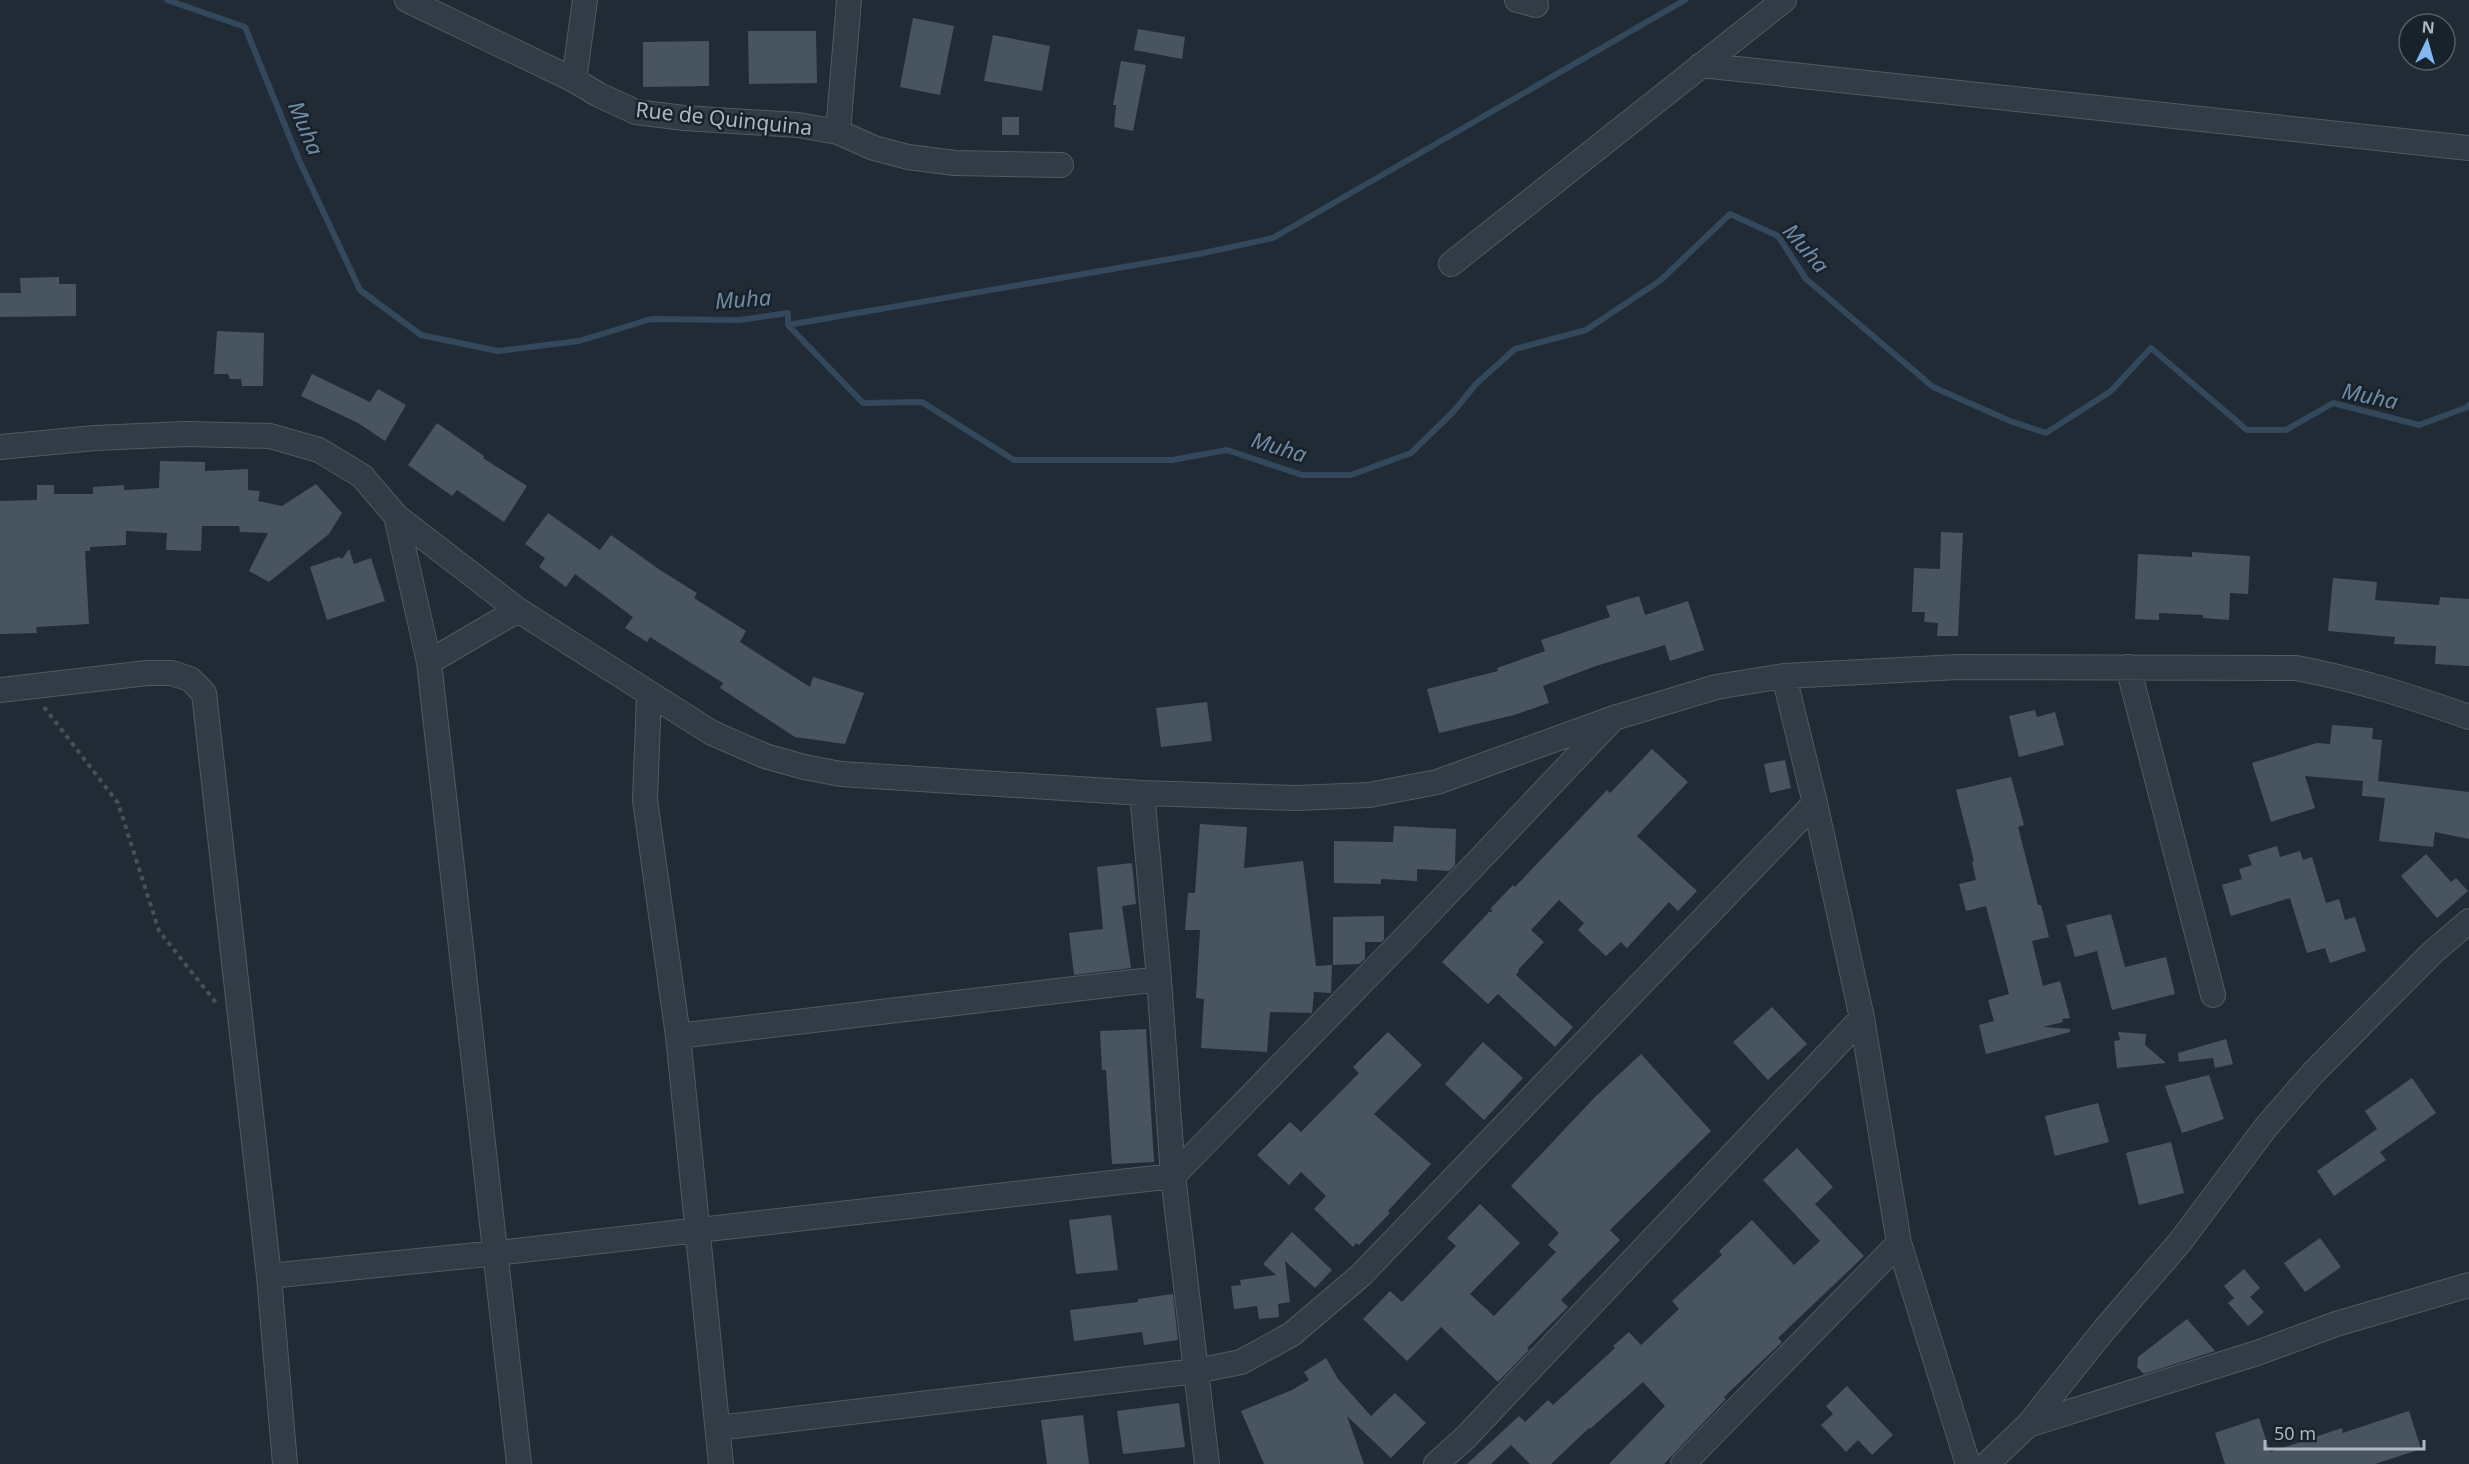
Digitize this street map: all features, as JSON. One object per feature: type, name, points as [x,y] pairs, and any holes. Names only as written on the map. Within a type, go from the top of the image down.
[{"type":"street","name":"Rue de Quinquina","points":[[407,0],[636,112],[684,118],[798,124],[838,132],[873,148],[908,157],[955,164],[1061,165]]},
{"type":"street","points":[[574,80],[585,0]]},
{"type":"street","points":[[838,132],[849,0]]},
{"type":"street","points":[[1451,264],[1784,0]]},
{"type":"street","points":[[1701,65],[2469,148]]},
{"type":"street","points":[[0,447],[95,438],[164,435],[270,436],[319,450],[362,476],[396,516],[518,610],[649,694],[712,733],[765,756],[841,774],[1142,793],[1296,798],[1369,795],[1437,782],[1614,718],[1716,687],[1784,676],[1958,668],[2296,668],[2395,690],[2469,717]]},
{"type":"street","points":[[396,516],[429,662],[519,1464]]},
{"type":"street","points":[[429,662],[518,610]]},
{"type":"street","points":[[2128,668],[2213,995]]},
{"type":"street","points":[[0,690],[147,673],[172,673],[190,679],[204,693],[269,1276],[285,1464]]},
{"type":"street","points":[[1784,676],[1815,803],[1862,1018],[1899,1243],[1968,1464]]},
{"type":"street","points":[[649,694],[645,800],[678,1036],[720,1464]]},
{"type":"street","points":[[269,1276],[497,1253],[1173,1176],[1414,929],[1614,718]]},
{"type":"street","points":[[1142,793],[1160,979],[1173,1176],[1207,1464]]},
{"type":"street","points":[[718,1428],[1196,1371],[1241,1362],[1292,1334],[1361,1275],[1815,803]]},
{"type":"street","points":[[1987,1464],[2028,1425],[2104,1330],[2180,1242],[2266,1127],[2305,1082],[2433,952],[2469,921]]},
{"type":"street","points":[[678,1036],[1160,979]]},
{"type":"street","points":[[1436,1464],[1465,1438],[1862,1018]]},
{"type":"street","points":[[1683,1464],[1899,1243]]},
{"type":"street","points":[[2028,1425],[2257,1353],[2336,1324],[2469,1285]]},
{"type":"path","points":[[29,688],[118,803],[159,931],[213,1002],[240,1020]]},
{"type":"building","points":[[913,18],[954,26],[940,95],[900,87]]},
{"type":"building","points":[[1138,29],[1185,37],[1182,59],[1134,50]]},
{"type":"building","points":[[748,31],[816,31],[817,83],[749,84]]},
{"type":"building","points":[[993,35],[1050,46],[1042,91],[984,81]]},
{"type":"building","points":[[709,41],[709,86],[643,87],[643,42]]},
{"type":"building","points":[[1121,61],[1146,65],[1133,131],[1114,127],[1116,105],[1113,105]]},
{"type":"building","points":[[1002,117],[1019,117],[1019,135],[1002,135]]},
{"type":"building","points":[[59,277],[59,284],[76,284],[76,316],[0,317],[0,293],[21,293],[20,278]]},
{"type":"building","points":[[217,331],[264,333],[263,386],[242,386],[241,379],[230,379],[228,374],[214,374]]},
{"type":"building","points":[[312,374],[370,402],[378,389],[406,405],[385,441],[358,423],[301,396]]},
{"type":"building","points":[[437,423],[484,456],[483,458],[527,486],[504,522],[457,490],[452,496],[408,465]]},
{"type":"building","points":[[160,461],[205,462],[205,471],[248,469],[248,490],[260,491],[258,501],[282,506],[316,484],[342,513],[329,534],[269,582],[249,571],[268,533],[240,532],[239,526],[202,526],[201,551],[166,550],[167,533],[126,531],[126,545],[90,547],[90,551],[85,551],[89,624],[36,627],[37,633],[0,634],[0,501],[37,500],[37,485],[54,485],[54,494],[93,494],[93,487],[124,485],[124,490],[159,488]]},
{"type":"building","points":[[548,513],[600,550],[611,535],[697,593],[694,598],[746,631],[740,642],[810,687],[813,677],[864,693],[845,744],[795,737],[720,688],[723,683],[650,637],[647,642],[625,628],[633,617],[575,574],[566,587],[539,567],[545,558],[525,544]]},
{"type":"building","points":[[1941,532],[1963,533],[1958,636],[1937,636],[1938,623],[1924,622],[1925,612],[1912,612],[1914,568],[1940,569]]},
{"type":"building","points":[[349,549],[354,564],[371,558],[385,601],[327,620],[310,567],[339,557],[342,559]]},
{"type":"building","points":[[2192,552],[2250,556],[2248,594],[2230,593],[2229,620],[2203,618],[2203,615],[2159,613],[2159,620],[2135,619],[2138,554],[2192,557]]},
{"type":"building","points":[[2333,578],[2377,582],[2375,600],[2439,605],[2440,597],[2469,599],[2469,666],[2435,664],[2436,646],[2394,644],[2395,637],[2328,631]]},
{"type":"building","points":[[1639,596],[1645,615],[1688,601],[1704,650],[1670,661],[1665,645],[1596,666],[1543,686],[1549,703],[1514,715],[1439,733],[1427,689],[1498,671],[1497,668],[1545,651],[1541,640],[1610,617],[1606,606]]},
{"type":"building","points":[[1207,702],[1212,741],[1161,747],[1156,708]]},
{"type":"building","points":[[2035,710],[2037,717],[2055,712],[2064,745],[2019,757],[2009,716]]},
{"type":"building","points":[[2332,725],[2373,728],[2372,739],[2382,740],[2378,781],[2469,792],[2469,839],[2435,832],[2433,847],[2379,841],[2385,798],[2362,796],[2363,781],[2305,776],[2315,808],[2271,822],[2252,763],[2317,743],[2330,744]]},
{"type":"building","points":[[1652,749],[1688,782],[1637,836],[1697,891],[1678,911],[1669,902],[1627,948],[1621,942],[1606,956],[1578,930],[1584,923],[1559,900],[1531,930],[1544,942],[1516,975],[1573,1027],[1555,1047],[1498,994],[1488,1004],[1442,962],[1489,912],[1492,912],[1491,908],[1513,885],[1515,887],[1607,790],[1610,793]]},
{"type":"building","points":[[1785,760],[1791,788],[1770,793],[1764,764]]},
{"type":"building","points":[[2011,777],[2024,825],[2018,827],[2038,905],[2041,905],[2049,937],[2032,941],[2043,986],[2060,981],[2070,1018],[2043,1027],[2070,1029],[2070,1032],[1986,1054],[1979,1025],[1994,1021],[1988,1000],[2009,994],[1986,906],[1966,911],[1959,884],[1976,880],[1972,862],[1974,861],[1956,790]]},
{"type":"building","points":[[1200,824],[1247,827],[1244,868],[1303,861],[1316,966],[1332,965],[1331,993],[1314,992],[1312,1013],[1270,1012],[1267,1052],[1201,1048],[1204,999],[1196,998],[1200,930],[1185,930],[1188,893],[1195,893]]},
{"type":"building","points":[[1394,826],[1456,829],[1455,865],[1449,871],[1417,869],[1417,881],[1381,879],[1381,884],[1334,883],[1334,841],[1393,842]]},
{"type":"building","points":[[2277,846],[2280,857],[2300,851],[2303,860],[2312,857],[2326,903],[2339,899],[2345,920],[2355,917],[2366,951],[2330,963],[2325,948],[2307,953],[2290,898],[2231,916],[2222,885],[2242,879],[2239,869],[2252,865],[2248,855]]},
{"type":"building","points":[[2426,854],[2451,882],[2456,878],[2468,891],[2437,918],[2401,876]]},
{"type":"building","points":[[1132,863],[1136,904],[1122,906],[1131,968],[1074,975],[1069,933],[1103,929],[1097,867]]},
{"type":"building","points":[[2111,914],[2125,967],[2166,957],[2175,994],[2112,1010],[2097,951],[2075,957],[2066,925]]},
{"type":"building","points":[[1384,916],[1384,939],[1382,942],[1365,942],[1365,959],[1359,964],[1333,965],[1333,917]]},
{"type":"building","points":[[1772,1007],[1807,1044],[1768,1080],[1733,1042]]},
{"type":"building","points":[[1146,1029],[1154,1162],[1112,1164],[1106,1070],[1102,1070],[1100,1031]]},
{"type":"building","points":[[1388,1032],[1422,1065],[1374,1114],[1431,1164],[1388,1211],[1390,1213],[1359,1245],[1356,1243],[1353,1247],[1314,1209],[1326,1196],[1301,1172],[1289,1185],[1257,1155],[1290,1122],[1301,1132],[1359,1073],[1353,1067]]},
{"type":"building","points":[[2118,1032],[2146,1034],[2145,1045],[2166,1063],[2117,1068],[2114,1041],[2120,1040]]},
{"type":"building","points":[[2226,1039],[2233,1064],[2215,1068],[2213,1058],[2179,1062],[2178,1053]]},
{"type":"building","points":[[1483,1042],[1523,1078],[1484,1120],[1445,1084]]},
{"type":"building","points":[[1641,1054],[1711,1131],[1610,1230],[1620,1240],[1561,1300],[1568,1307],[1527,1348],[1529,1350],[1498,1382],[1441,1327],[1407,1361],[1363,1319],[1390,1291],[1402,1302],[1456,1246],[1447,1238],[1480,1204],[1520,1243],[1470,1294],[1494,1316],[1556,1252],[1548,1245],[1559,1233],[1511,1186],[1595,1097]]},
{"type":"building","points":[[2209,1075],[2224,1119],[2182,1133],[2165,1086]]},
{"type":"building","points":[[2412,1078],[2436,1113],[2380,1152],[2386,1160],[2334,1196],[2317,1171],[2377,1129],[2365,1111]]},
{"type":"building","points":[[2098,1103],[2109,1142],[2055,1156],[2045,1116]]},
{"type":"building","points":[[2171,1142],[2184,1193],[2139,1205],[2126,1153]]},
{"type":"building","points":[[1797,1148],[1833,1187],[1815,1204],[1864,1256],[1778,1338],[1782,1342],[1724,1397],[1726,1399],[1664,1464],[1609,1464],[1665,1406],[1643,1382],[1551,1464],[1530,1464],[1511,1445],[1491,1464],[1467,1464],[1519,1416],[1525,1422],[1548,1400],[1553,1405],[1615,1348],[1613,1346],[1629,1332],[1641,1345],[1679,1309],[1672,1301],[1722,1255],[1719,1251],[1752,1220],[1794,1265],[1820,1241],[1763,1180]]},
{"type":"building","points":[[1111,1215],[1118,1270],[1076,1274],[1069,1220]]},
{"type":"building","points":[[1292,1232],[1332,1270],[1315,1288],[1285,1261],[1290,1302],[1278,1304],[1279,1317],[1259,1319],[1257,1306],[1234,1309],[1231,1286],[1241,1285],[1240,1280],[1276,1275],[1263,1264]]},
{"type":"building","points":[[2320,1238],[2341,1267],[2305,1292],[2284,1263]]},
{"type":"building","points":[[2244,1269],[2260,1288],[2250,1297],[2264,1312],[2248,1326],[2228,1303],[2234,1298],[2224,1286]]},
{"type":"building","points":[[1173,1294],[1178,1340],[1144,1345],[1142,1332],[1074,1341],[1070,1310],[1138,1302],[1138,1299]]},
{"type":"building","points":[[2187,1319],[2215,1351],[2144,1374],[2137,1367],[2138,1357]]},
{"type":"building","points":[[1326,1358],[1338,1379],[1371,1416],[1395,1393],[1426,1423],[1391,1458],[1347,1416],[1364,1464],[1264,1464],[1241,1411],[1292,1390],[1309,1380],[1304,1372]]},
{"type":"building","points":[[1847,1386],[1893,1435],[1872,1455],[1858,1440],[1846,1452],[1821,1425],[1833,1414],[1826,1406]]},
{"type":"building","points":[[1179,1403],[1185,1447],[1123,1454],[1117,1411]]},
{"type":"building","points":[[2409,1411],[2421,1449],[2375,1464],[2225,1464],[2215,1433],[2259,1418],[2270,1452],[2342,1428],[2343,1433]]},
{"type":"building","points":[[1083,1415],[1089,1464],[1047,1464],[1041,1420]]},
{"type":"waterway","name":"Muha","points":[[167,0],[245,27],[299,160],[360,290],[421,335],[498,351],[579,341],[651,319],[739,320],[788,313],[788,325],[863,403],[922,402],[1014,460],[1172,460],[1227,450],[1302,475],[1351,475],[1411,453],[1453,412],[1476,384],[1515,349],[1586,330],[1661,280],[1730,214],[1778,236],[1806,279],[1933,387],[2010,421],[2046,433],[2111,391],[2151,348],[2247,430],[2286,430],[2333,403],[2419,425],[2469,405]]},
{"type":"waterway","points":[[788,325],[1199,254],[1273,238],[1685,0]]}]
